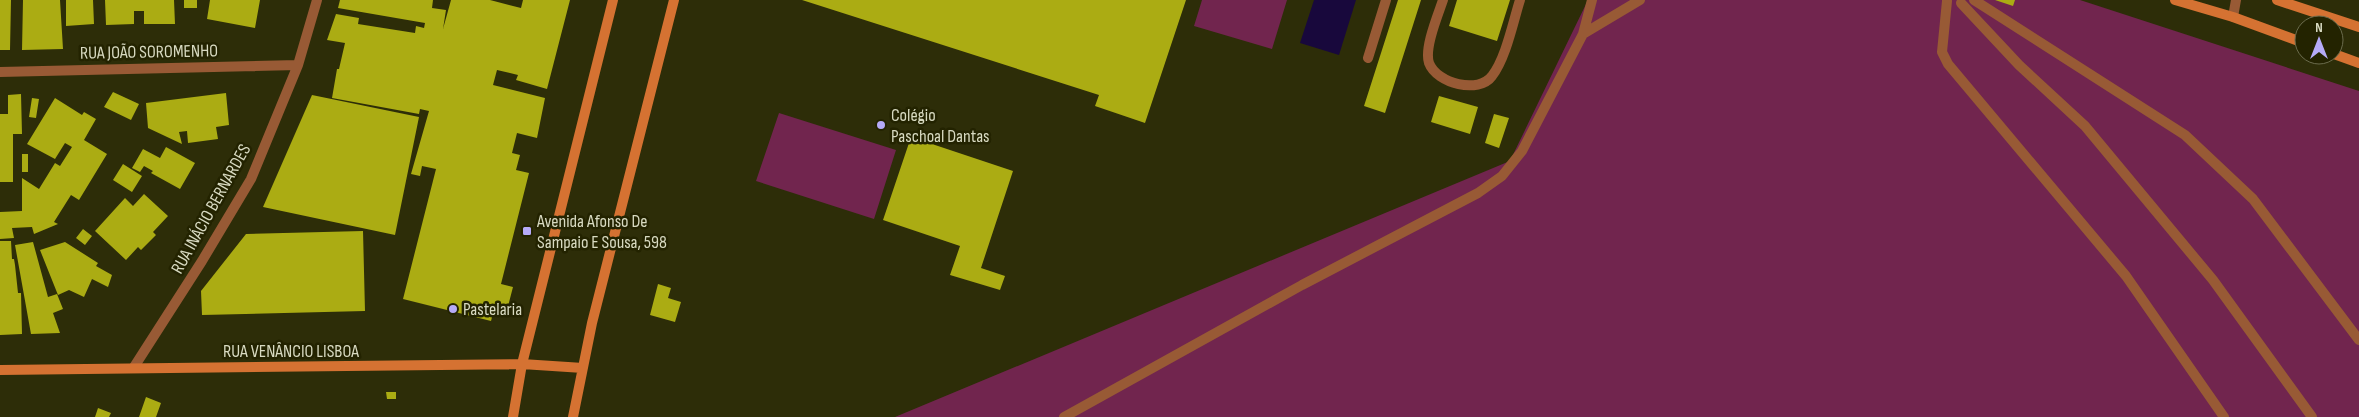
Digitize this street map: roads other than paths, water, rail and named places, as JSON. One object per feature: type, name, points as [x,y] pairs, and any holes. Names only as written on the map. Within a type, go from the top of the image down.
[{"type":"main road","points":[[513,417],[522,364],[613,0]]},
{"type":"main road","points":[[573,417],[592,323],[674,0]]},
{"type":"main road","points":[[2175,0],[2232,17],[2294,39]]},
{"type":"main road","points":[[2277,0],[2359,28]]},
{"type":"main road","points":[[2344,58],[2359,63]]},
{"type":"main road","name":"RUA VENÂNCIO LISBOA","points":[[0,370],[522,364],[583,368]]},
{"type":"street","name":"RUA INÁCIO BERNARDES","points":[[134,367],[202,261],[251,179],[298,65],[317,0]]},
{"type":"street","points":[[1368,58],[1386,0]]},
{"type":"street","points":[[1443,0],[1430,42],[1429,63],[1438,74],[1453,83],[1476,85],[1492,77],[1500,61],[1520,0]]},
{"type":"street","points":[[1064,417],[1302,285],[1478,193],[1502,176],[1522,151],[1583,34],[1592,0]]},
{"type":"street","points":[[1583,34],[1640,0]]},
{"type":"street","points":[[2224,417],[2126,276],[1948,64],[1942,52],[1946,1],[1961,3],[1973,0],[2185,135],[2253,199],[2359,340]]},
{"type":"street","points":[[2232,17],[2236,0]]},
{"type":"street","points":[[1961,3],[2019,65],[2085,126],[2214,280],[2312,417]]},
{"type":"street","name":"RUA JOÃO SOROMENHO","points":[[0,72],[298,65]]},
{"type":"place","name":"Colégio Paschoal Dantas","points":[[881,125]]},
{"type":"place","name":"Avenida Afonso De Sampaio E Sousa, 598","points":[[527,231]]},
{"type":"place","name":"Pastelaria","points":[[453,309]]}]
